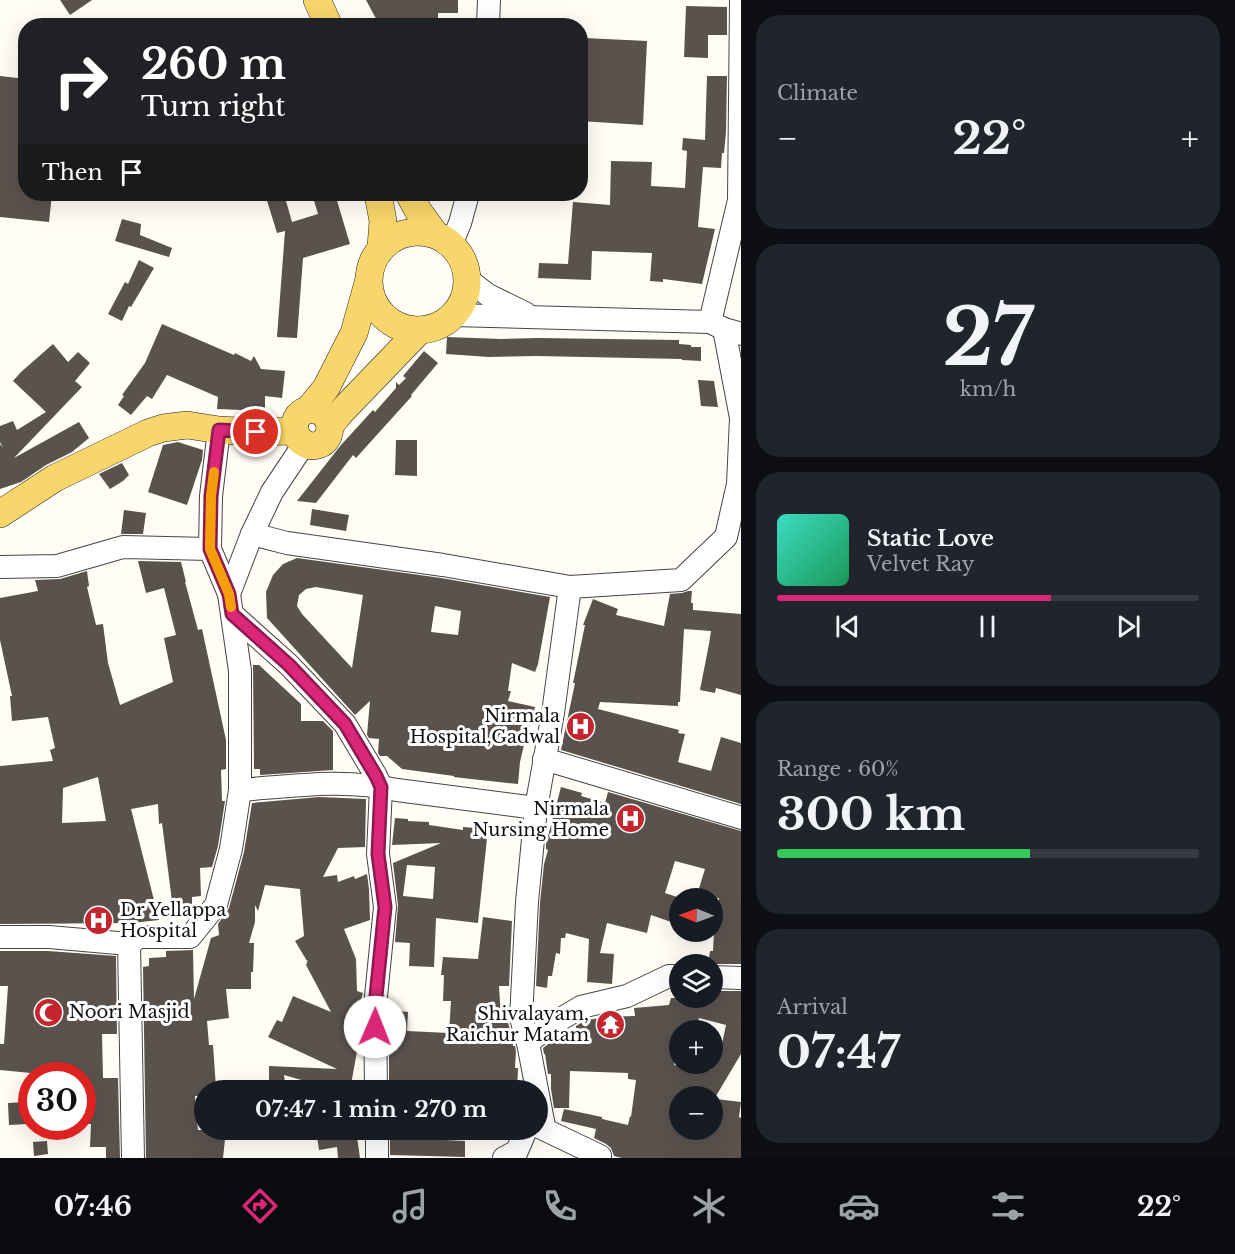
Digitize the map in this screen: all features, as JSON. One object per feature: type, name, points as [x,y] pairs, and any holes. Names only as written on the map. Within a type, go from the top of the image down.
[{"type":"main road","points":[[297,0],[305,18]]},
{"type":"main road","points":[[317,0],[325,18]]},
{"type":"main road","points":[[379,201],[383,221],[381,247]]},
{"type":"main road","points":[[368,283],[373,302],[384,318],[401,327],[420,330],[438,326],[453,315],[464,298],[467,279],[462,260],[419,212],[413,201]]},
{"type":"main road","points":[[302,428],[326,388],[354,333],[371,264],[381,247],[397,236],[416,231],[443,239]]},
{"type":"main road","points":[[302,428],[310,446],[322,443],[327,438],[330,426],[340,413],[420,330]]},
{"type":"main road","points":[[0,514],[55,478],[163,428],[187,425],[256,432],[302,428]]},
{"type":"street","points":[[488,18],[489,0]]},
{"type":"street","points":[[252,534],[287,543],[443,565],[570,587],[681,580],[726,537],[737,509],[741,418],[725,329],[739,200],[741,0]]},
{"type":"street","points":[[443,239],[460,223],[466,201]]},
{"type":"street","points":[[467,279],[488,295],[535,318]]},
{"type":"street","points":[[453,315],[725,329]]},
{"type":"street","points":[[231,604],[252,534],[302,428]]},
{"type":"street","points":[[0,937],[49,937],[129,944],[140,937],[189,938],[216,904],[231,849],[240,790],[240,671],[231,604],[210,549],[211,496],[219,430]]},
{"type":"street","points":[[0,567],[57,566],[123,547],[210,549]]},
{"type":"street","points":[[535,1080],[521,1018],[527,902],[536,808],[553,713],[570,587]]},
{"type":"street","points":[[231,604],[345,724],[381,787],[378,854],[385,907],[375,1006],[376,1080]]},
{"type":"street","points":[[544,759],[741,818]]},
{"type":"street","points":[[240,790],[334,783],[381,787],[536,808]]},
{"type":"street","points":[[129,944],[133,1158]]},
{"type":"street","points":[[528,1044],[549,1026],[581,1007],[627,996],[669,976]]},
{"type":"street","points":[[723,977],[741,978]]},
{"type":"street","points":[[548,1130],[603,1157]]},
{"type":"street","points":[[376,1158],[377,1140]]},
{"type":"street","points":[[504,1158],[517,1151],[522,1140]]},
{"type":"building","points":[[60,0],[92,0],[70,15]]},
{"type":"building","points":[[366,0],[458,0],[458,13],[438,13],[438,18],[376,18]]},
{"type":"building","points":[[686,6],[727,7],[727,35],[708,35],[708,58],[684,57]]},
{"type":"building","points":[[588,38],[647,41],[643,125],[588,122]]},
{"type":"building","points":[[0,76],[18,78],[18,201],[51,201],[49,222],[0,217]]},
{"type":"building","points":[[707,76],[727,76],[726,132],[721,168],[703,167],[698,227],[715,229],[702,284],[663,279],[663,282],[650,281],[652,253],[592,251],[591,280],[538,278],[539,263],[568,264],[573,202],[610,205],[611,161],[652,162],[651,186],[685,188],[687,151],[682,150],[683,138],[705,140]]},
{"type":"building","points":[[267,201],[286,201],[292,222],[318,214],[314,201],[337,201],[350,244],[303,258],[297,338],[277,337],[285,231],[277,233]]},
{"type":"building","points":[[122,219],[141,224],[140,235],[172,248],[169,257],[115,241]]},
{"type":"building","points":[[139,260],[154,268],[122,321],[108,314],[125,282],[128,284]]},
{"type":"building","points":[[162,324],[251,361],[254,356],[261,369],[285,371],[282,398],[265,396],[265,411],[217,409],[218,397],[167,375],[152,399],[147,396],[131,415],[118,405],[124,396],[122,395],[145,363]]},
{"type":"building","points":[[447,337],[679,340],[679,344],[701,347],[701,361],[537,356],[489,357],[446,354]]},
{"type":"building","points":[[53,344],[68,362],[78,352],[90,363],[75,381],[82,387],[14,458],[79,422],[89,438],[72,452],[46,465],[21,482],[0,489],[0,444],[3,448],[0,442],[0,426],[13,421],[17,430],[46,412],[13,381]]},
{"type":"building","points":[[424,351],[438,363],[412,396],[356,458],[353,455],[316,503],[297,501],[341,445],[396,388],[396,382],[399,385],[406,378],[403,376]]},
{"type":"building","points":[[698,380],[714,381],[718,407],[701,406]]},
{"type":"building","points":[[396,440],[417,440],[417,476],[395,475]]},
{"type":"building","points":[[178,442],[203,450],[202,460],[187,505],[148,492],[163,445]]},
{"type":"building","points":[[122,463],[129,475],[110,489],[99,474]]},
{"type":"building","points":[[312,509],[349,515],[346,531],[310,525]]},
{"type":"building","points":[[124,510],[146,513],[143,534],[121,534]]},
{"type":"building","points":[[297,558],[441,578],[550,597],[535,672],[512,663],[508,691],[511,691],[508,701],[535,707],[520,762],[518,784],[402,769],[387,756],[380,756],[378,753],[379,739],[369,738],[367,735],[370,701],[355,715],[267,618],[266,592],[273,575],[283,564]],"holes":[[[316,587],[363,595],[352,668],[297,606],[299,595],[306,589]],[[435,606],[461,611],[458,635],[431,632]]]},
{"type":"building","points":[[138,561],[181,562],[198,630],[202,629],[226,740],[226,769],[221,770],[222,801],[225,801],[218,846],[212,867],[200,868],[201,896],[192,897],[192,909],[173,909],[162,823],[159,824],[158,804],[131,809],[159,920],[132,923],[0,924],[0,766],[53,761],[50,750],[55,748],[48,717],[12,721],[10,696],[12,696],[0,640],[0,598],[38,591],[35,580],[60,579],[87,571],[89,586],[87,587],[96,625],[103,624],[108,663],[120,705],[173,682],[164,638],[176,635],[164,588],[146,593]],"holes":[[[98,777],[106,821],[62,823],[63,788]]]},
{"type":"building","points":[[692,591],[693,610],[741,614],[741,695],[716,688],[715,693],[700,690],[711,631],[684,629],[678,706],[600,702],[598,709],[679,730],[678,733],[685,734],[678,762],[711,771],[721,737],[741,743],[741,804],[561,750],[575,683],[573,683],[585,625],[583,625],[593,599],[618,609],[616,615],[664,626],[670,594]]},
{"type":"building","points":[[253,665],[259,665],[301,704],[301,721],[323,721],[333,731],[333,770],[260,775],[260,769],[254,769]]},
{"type":"building","points":[[561,787],[605,803],[608,792],[741,831],[741,964],[723,964],[723,954],[710,954],[710,951],[713,951],[713,942],[723,942],[723,888],[699,888],[705,869],[675,861],[665,893],[669,894],[669,921],[651,915],[647,933],[607,923],[600,953],[614,954],[612,984],[587,982],[589,939],[566,933],[565,938],[561,938],[560,954],[556,953],[552,976],[548,976],[547,988],[536,986],[540,903],[544,864],[548,850],[546,844]]},
{"type":"building","points":[[319,797],[366,799],[365,847],[338,848],[323,877],[337,875],[338,882],[367,874],[370,920],[344,929],[356,959],[357,991],[363,993],[357,1011],[362,1011],[362,1024],[352,1080],[302,1080],[284,1075],[285,1080],[269,1080],[269,1066],[337,1069],[268,1037],[277,1020],[282,1022],[293,996],[331,1012],[306,965],[308,960],[295,941],[304,936],[300,889],[265,885],[258,911],[255,905],[255,922],[249,943],[254,943],[251,989],[226,989],[229,1018],[207,1021],[209,1045],[213,1045],[215,1080],[194,1080],[194,1140],[225,1140],[223,1158],[146,1158],[143,967],[149,966],[149,958],[166,957],[166,951],[193,950],[194,999],[211,938],[219,935],[218,924],[229,908],[244,852],[252,803]]},
{"type":"building","points":[[395,818],[429,822],[429,825],[463,830],[463,827],[488,829],[478,923],[436,918],[434,967],[409,966],[410,943],[395,942],[398,905],[393,863],[441,843],[392,845]],"holes":[[[407,865],[435,867],[433,899],[403,896]]]},
{"type":"building","points":[[483,917],[512,921],[509,986],[499,986],[501,1019],[508,1023],[513,1046],[515,1046],[517,1080],[389,1080],[389,1010],[408,1012],[407,1031],[449,1033],[451,1001],[443,1001],[444,975],[441,975],[443,957],[478,959]]},
{"type":"building","points":[[0,951],[48,951],[116,956],[117,1034],[102,1034],[103,1078],[118,1078],[120,1158],[106,1158],[106,1147],[90,1147],[90,1140],[96,1140],[96,1062],[18,1062],[18,1072],[0,1070],[0,1044],[4,1044],[8,986],[0,986]]},
{"type":"building","points":[[723,991],[741,991],[741,1054],[722,1086],[669,1086],[669,1140],[723,1140],[723,1100],[741,1102],[739,1117],[741,1118],[741,1158],[622,1158],[614,1156],[611,1148],[594,1138],[596,1129],[561,1121],[564,1109],[628,1125],[636,1080],[628,1079],[628,1073],[570,1071],[569,1108],[554,1108],[551,1074],[548,1074],[543,1048],[560,1035],[576,1035],[576,1026],[586,1020],[635,1016],[634,1008],[669,1005],[669,1008],[723,1008]]},
{"type":"building","points":[[18,1102],[18,1125],[9,1125],[8,1103]]},
{"type":"building","points":[[318,1140],[357,1140],[360,1158],[338,1158],[337,1147],[319,1150]]},
{"type":"building","points":[[390,1140],[465,1141],[465,1157],[390,1155]]},
{"type":"building","points":[[47,1141],[48,1154],[34,1156],[33,1142]]},
{"type":"slow traffic","points":[[214,472],[210,549],[229,594],[231,607]]},
{"type":"place","name":"Nirmala Hospital,Gadwal","points":[[581,726]]},
{"type":"place","name":"Nirmala Nursing Home","points":[[630,819]]},
{"type":"place","name":"Dr Yellappa Hospital","points":[[99,920]]},
{"type":"place","name":"Noori Masjid","points":[[48,1012]]},
{"type":"place","name":"Shivalayam, Raichur Matam","points":[[610,1024]]},
{"type":"route","points":[[256,432],[219,430],[211,496],[210,549],[229,594],[232,614],[289,665],[345,724],[381,787],[378,854],[385,907],[375,1027]]}]
